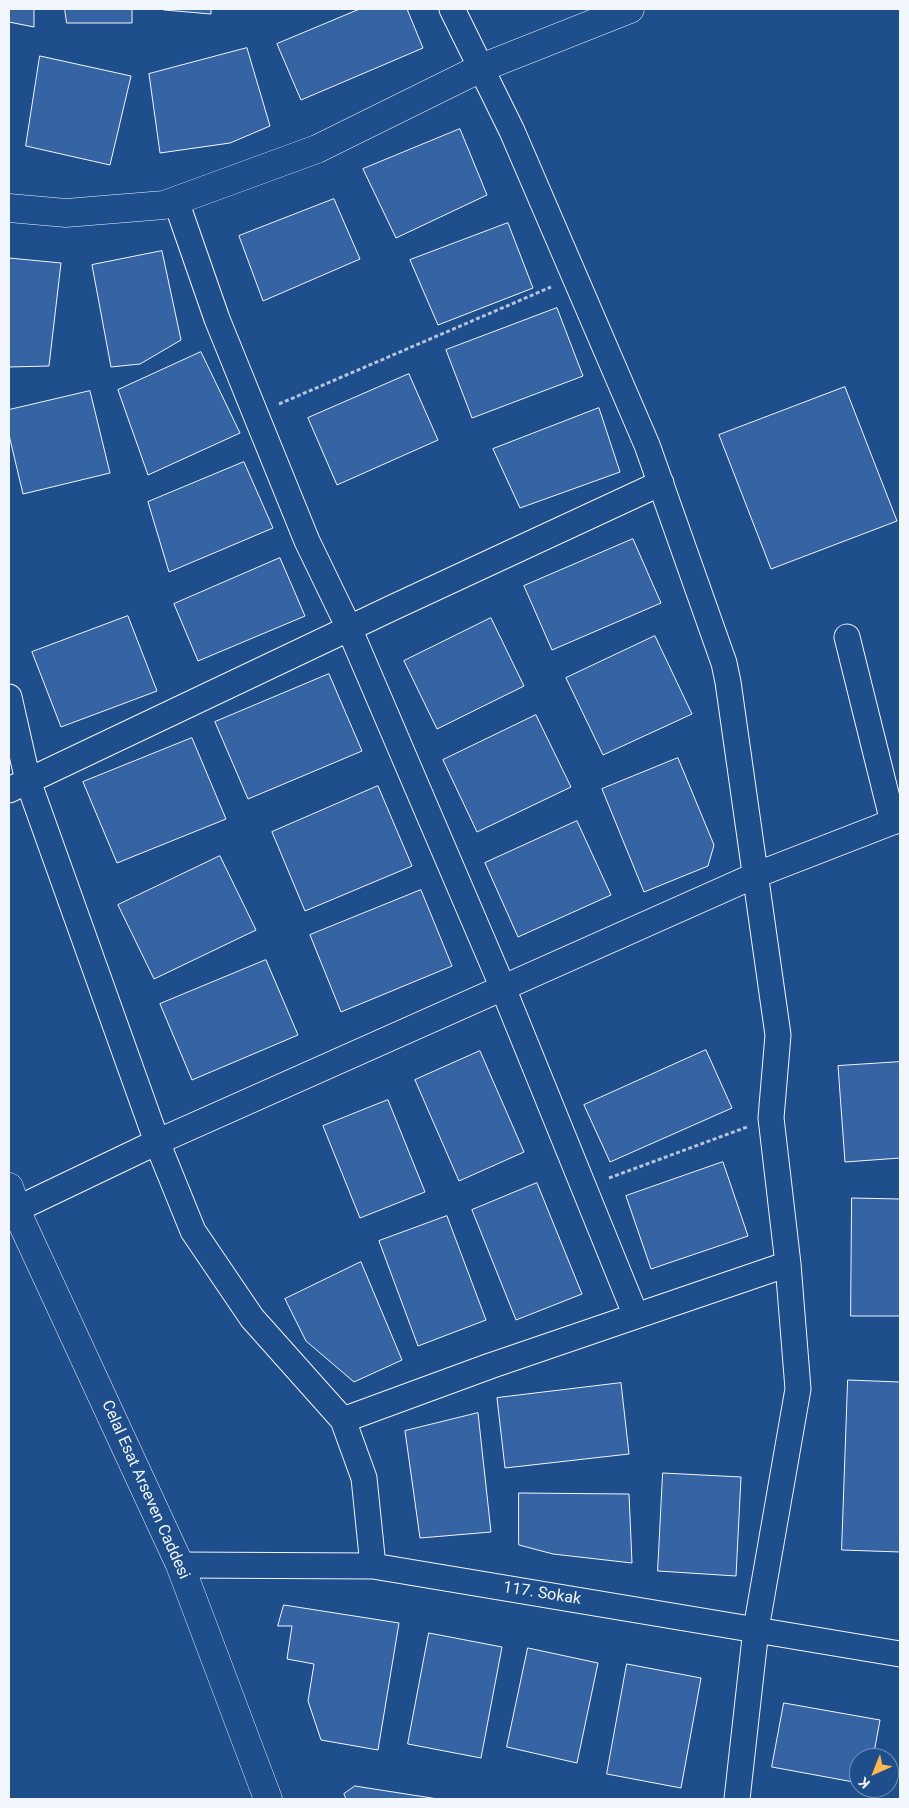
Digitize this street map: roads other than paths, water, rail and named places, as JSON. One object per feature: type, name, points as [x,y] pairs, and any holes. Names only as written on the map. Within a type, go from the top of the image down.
[{"type":"street","points":[[452,9],[512,131],[647,445],[724,664],[778,1035],[771,1118],[788,1264],[798,1389],[756,1629],[737,1799]]},
{"type":"street","points":[[9,208],[66,213],[164,205],[317,149],[482,68],[630,9]]},
{"type":"street","points":[[176,201],[217,319],[307,541],[349,628],[503,988],[636,1316]]},
{"type":"street","points":[[18,786],[349,628],[661,483]]},
{"type":"street","points":[[13,1198],[156,1142],[756,875],[897,821],[847,637]]},
{"type":"street","points":[[9,697],[18,786],[156,1142],[193,1231],[252,1318],[343,1420],[364,1478],[373,1566]]},
{"type":"street","name":"Celal Esat Arseven Caddesi","points":[[13,1198],[180,1565],[268,1799]]},
{"type":"street","points":[[343,1420],[490,1366],[788,1264]]},
{"type":"street","name":"117. Sokak","points":[[180,1565],[373,1566],[900,1654]]}]
